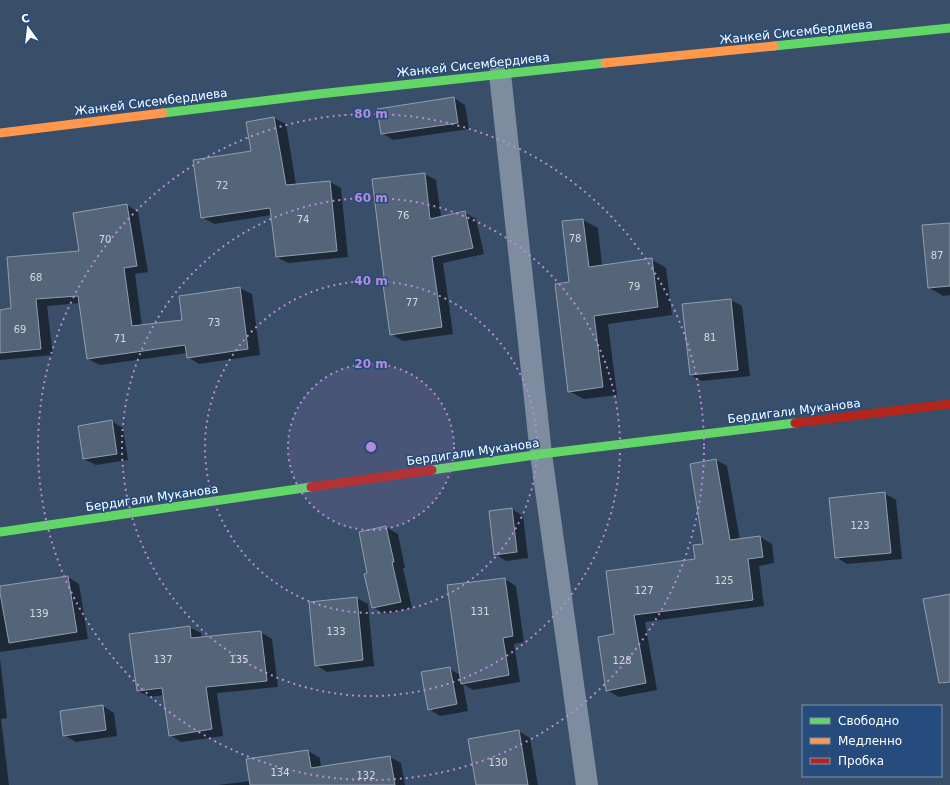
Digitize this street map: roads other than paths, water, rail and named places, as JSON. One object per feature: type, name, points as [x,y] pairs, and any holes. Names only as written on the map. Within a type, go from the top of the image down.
[{"type":"street","name":"Жанкей Сисембердиева","points":[[0,133],[311,95],[500,74],[950,28]]},
{"type":"street","points":[[500,74],[541,454],[587,785]]},
{"type":"street","name":"Бердигали Муканова","points":[[0,532],[541,454],[950,404]]}]
